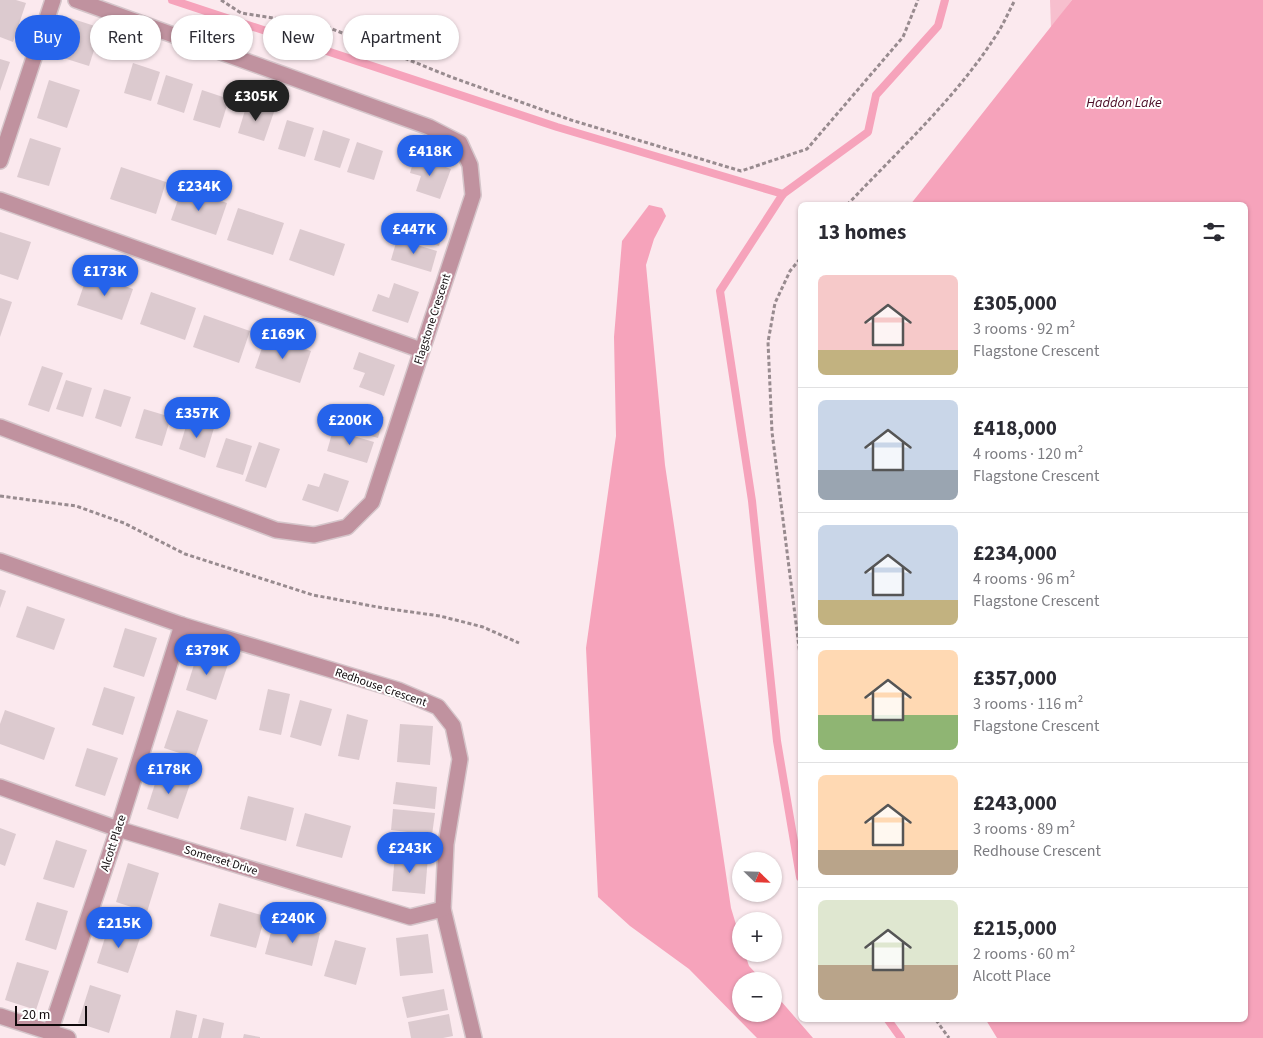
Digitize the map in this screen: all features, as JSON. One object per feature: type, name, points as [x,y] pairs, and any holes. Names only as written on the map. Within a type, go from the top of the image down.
[{"type":"street","points":[[0,161],[53,0]]},
{"type":"street","name":"Flagstone Crescent","points":[[0,427],[276,530],[314,535],[347,527],[372,502],[473,195],[470,165],[460,143],[429,127],[76,0]]},
{"type":"street","points":[[0,200],[421,350]]},
{"type":"street","name":"Redhouse Crescent","points":[[0,561],[182,624],[398,690],[438,707],[453,726],[460,759],[446,844],[443,909],[474,1038]]},
{"type":"street","name":"Alcott Place","points":[[50,1032],[118,829],[182,624]]},
{"type":"street","name":"Somerset Drive","points":[[0,787],[118,829],[410,917],[443,909]]},
{"type":"street","points":[[0,1016],[68,1038]]},
{"type":"path","points":[[220,0],[241,13],[325,26],[451,77],[571,120],[741,171],[807,149],[903,37],[918,0]]},
{"type":"path","points":[[850,202],[946,102],[972,70],[998,33],[1015,0]]},
{"type":"path","points":[[798,261],[790,271],[775,303],[768,342],[772,432],[798,639]]},
{"type":"path","points":[[0,496],[76,506],[124,523],[185,554],[313,595],[440,616],[484,627],[519,642]]},
{"type":"path","points":[[937,1022],[949,1038]]},
{"type":"shaded area","points":[[1050,0],[1072,0],[1051,28]]},
{"type":"water","name":"Haddon Lake","points":[[1072,0],[1263,0],[1263,1038],[997,1038],[987,1022],[1248,1022],[1248,202],[912,202]]},
{"type":"water","points":[[649,205],[662,208],[666,216],[654,239],[646,265],[665,465],[732,912],[732,962],[748,962],[755,972],[732,972],[732,1013],[689,969],[630,926],[598,897],[586,648],[616,436],[614,337],[622,241]]},
{"type":"water","points":[[782,1002],[813,1038],[757,1038],[741,1022],[782,1022]]},
{"type":"building","points":[[0,0],[16,0],[26,3],[22,15],[15,15],[15,36],[13,42],[0,37]]},
{"type":"building","points":[[80,21],[90,24],[91,60],[89,66],[70,60],[80,60]]},
{"type":"building","points":[[0,59],[10,62],[0,91]]},
{"type":"building","points":[[133,63],[160,72],[151,101],[124,93]]},
{"type":"building","points":[[166,75],[193,84],[184,113],[157,104]]},
{"type":"building","points":[[49,80],[80,90],[67,128],[37,118]]},
{"type":"building","points":[[202,90],[229,99],[220,128],[193,120]]},
{"type":"building","points":[[247,104],[274,112],[264,141],[238,133]]},
{"type":"building","points":[[287,120],[314,128],[305,157],[278,149]]},
{"type":"building","points":[[323,130],[350,139],[340,168],[314,160]]},
{"type":"building","points":[[30,138],[61,148],[49,186],[17,177]]},
{"type":"building","points":[[357,142],[383,151],[374,180],[347,172]]},
{"type":"building","points":[[415,156],[451,169],[440,199],[416,191],[421,176],[410,173]]},
{"type":"building","points":[[121,167],[166,182],[156,214],[110,199]]},
{"type":"building","points":[[182,188],[227,203],[216,235],[171,220]]},
{"type":"building","points":[[238,208],[284,223],[273,255],[227,240]]},
{"type":"building","points":[[405,213],[445,225],[439,246],[399,234]]},
{"type":"building","points":[[300,229],[345,244],[334,276],[289,260]]},
{"type":"building","points":[[0,232],[31,242],[18,280],[0,274]]},
{"type":"building","points":[[397,239],[437,251],[431,272],[391,260]]},
{"type":"building","points":[[88,273],[133,289],[122,320],[77,305]]},
{"type":"building","points":[[394,283],[419,292],[408,323],[372,311],[378,294],[389,298]]},
{"type":"building","points":[[151,292],[196,308],[185,340],[140,324]]},
{"type":"building","points":[[0,298],[12,302],[0,337]]},
{"type":"building","points":[[204,315],[250,331],[239,363],[193,347]]},
{"type":"building","points":[[266,336],[311,351],[300,383],[255,368]]},
{"type":"building","points":[[359,352],[395,365],[384,396],[359,387],[365,373],[353,369]]},
{"type":"building","points":[[42,366],[63,373],[49,412],[28,405]]},
{"type":"building","points":[[66,380],[92,388],[83,417],[56,409]]},
{"type":"building","points":[[104,389],[131,397],[121,427],[95,418]]},
{"type":"building","points":[[344,405],[384,417],[378,438],[337,426]]},
{"type":"building","points":[[144,409],[171,417],[162,446],[135,438]]},
{"type":"building","points":[[188,420],[214,428],[205,458],[179,449]]},
{"type":"building","points":[[333,430],[374,442],[367,463],[327,451]]},
{"type":"building","points":[[226,438],[252,446],[243,475],[216,467]]},
{"type":"building","points":[[259,442],[280,449],[266,488],[245,481]]},
{"type":"building","points":[[324,473],[349,481],[338,512],[302,500],[308,484],[319,487]]},
{"type":"building","points":[[0,589],[6,591],[0,608]]},
{"type":"building","points":[[27,606],[65,619],[54,650],[16,637]]},
{"type":"building","points":[[125,628],[157,638],[144,677],[113,667]]},
{"type":"building","points":[[198,652],[229,661],[216,700],[186,690]]},
{"type":"building","points":[[104,687],[135,697],[123,735],[92,725]]},
{"type":"building","points":[[268,689],[290,694],[281,735],[259,730]]},
{"type":"building","points":[[300,700],[332,709],[321,746],[290,737]]},
{"type":"building","points":[[5,710],[55,728],[44,760],[0,744],[0,724]]},
{"type":"building","points":[[177,710],[208,720],[195,758],[164,748]]},
{"type":"building","points":[[347,714],[368,720],[359,760],[338,756]]},
{"type":"building","points":[[400,724],[433,726],[430,765],[397,762]]},
{"type":"building","points":[[87,748],[118,758],[105,796],[75,786]]},
{"type":"building","points":[[159,771],[191,781],[178,819],[147,809]]},
{"type":"building","points":[[396,782],[437,787],[435,809],[393,804]]},
{"type":"building","points":[[248,796],[294,808],[286,841],[240,829]]},
{"type":"building","points":[[393,809],[435,813],[432,835],[391,830]]},
{"type":"building","points":[[305,813],[351,826],[342,858],[296,846]]},
{"type":"building","points":[[0,828],[16,834],[5,866],[0,864]]},
{"type":"building","points":[[56,840],[87,850],[74,888],[43,879]]},
{"type":"building","points":[[395,853],[428,856],[425,894],[392,891]]},
{"type":"building","points":[[128,863],[159,873],[147,912],[116,902]]},
{"type":"building","points":[[37,902],[68,911],[56,950],[25,940]]},
{"type":"building","points":[[219,903],[265,916],[256,948],[210,936]]},
{"type":"building","points":[[274,921],[320,933],[312,966],[265,954]]},
{"type":"building","points":[[109,925],[141,935],[128,973],[97,963]]},
{"type":"building","points":[[428,934],[433,973],[400,976],[396,938]]},
{"type":"building","points":[[335,940],[366,948],[356,985],[324,976]]},
{"type":"building","points":[[17,962],[49,971],[36,1010],[5,1000]]},
{"type":"building","points":[[90,985],[121,995],[109,1033],[78,1023]]},
{"type":"building","points":[[444,989],[448,1010],[407,1018],[402,997]]},
{"type":"building","points":[[176,1010],[197,1015],[192,1038],[170,1038]]},
{"type":"building","points":[[449,1014],[453,1036],[443,1038],[411,1038],[408,1022]]},
{"type":"building","points":[[203,1018],[224,1023],[221,1038],[198,1038]]},
{"type":"building","points":[[244,1034],[260,1037],[260,1038],[243,1038]]},
{"type":"waterway","points":[[172,0],[557,127],[783,194]]},
{"type":"waterway","points":[[798,865],[777,741],[752,501],[720,291],[783,194],[868,132],[876,95],[938,26],[945,0]]},
{"type":"waterway","points":[[889,1022],[901,1038]]}]
